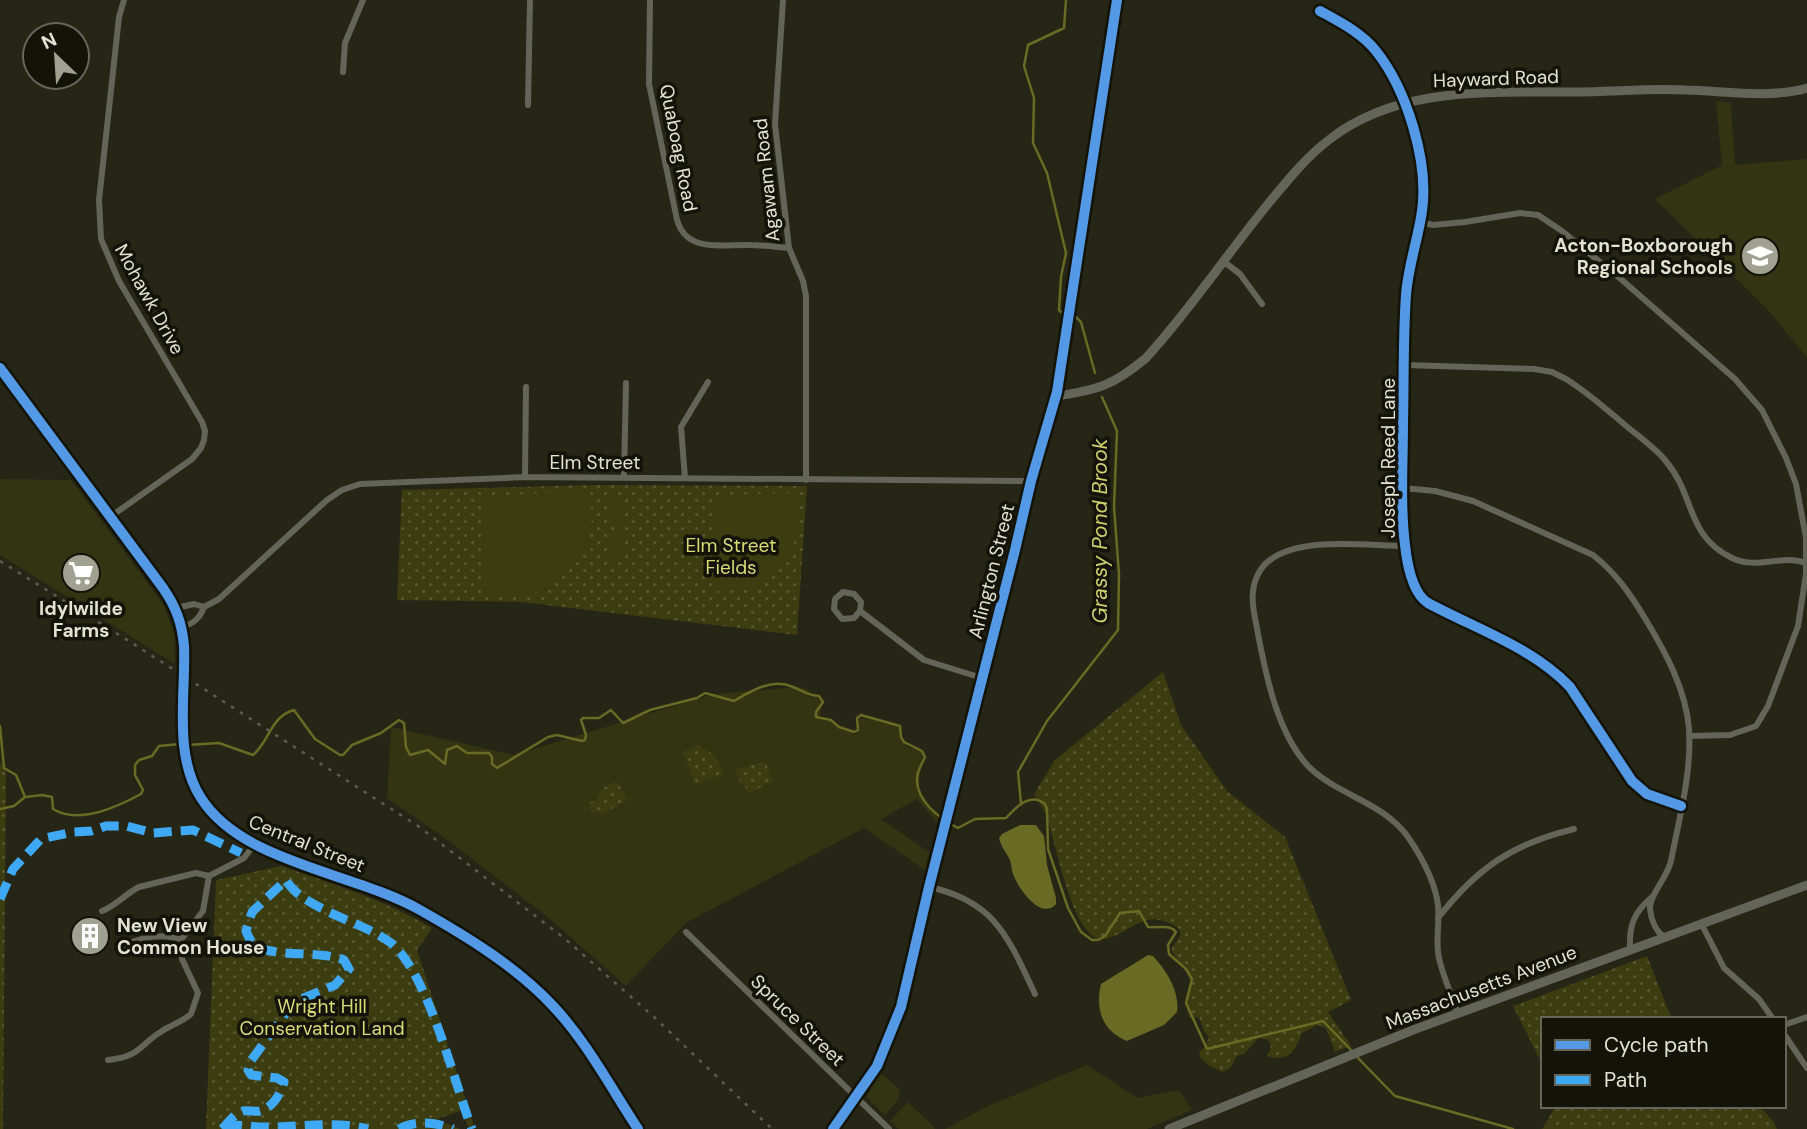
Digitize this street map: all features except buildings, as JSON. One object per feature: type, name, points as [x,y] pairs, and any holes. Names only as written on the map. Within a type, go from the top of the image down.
[{"type":"street","name":"Mohawk Drive","points":[[110,517],[192,459],[201,448],[205,431],[193,405],[118,281],[101,239],[99,200],[118,30],[124,0]]},
{"type":"street","points":[[343,72],[348,34],[363,0]]},
{"type":"street","points":[[528,105],[530,0]]},
{"type":"street","name":"Quaboag Road","points":[[650,0],[649,84],[682,233],[695,242],[710,246],[750,244],[789,248]]},
{"type":"street","name":"Agawam Road","points":[[783,0],[774,112],[789,248],[803,281],[806,296],[806,480]]},
{"type":"street","name":"Arlington Street","points":[[833,1129],[877,1066],[895,1024],[1031,481],[1056,396],[1117,0]]},
{"type":"street","name":"Joseph Reed Lane","points":[[1320,10],[1363,37],[1376,51],[1406,103],[1415,131],[1423,199],[1409,265],[1403,488],[1405,546],[1412,576],[1421,598],[1511,644],[1559,675],[1570,687],[1632,781],[1647,794],[1681,806]]},
{"type":"street","name":"Hayward Road","points":[[1056,396],[1090,390],[1122,378],[1157,346],[1283,186],[1316,150],[1352,124],[1406,103],[1433,96],[1503,92],[1780,92],[1807,88]]},
{"type":"street","points":[[1420,222],[1433,225],[1520,213],[1538,215],[1614,273],[1691,339],[1750,394],[1775,433],[1796,484],[1806,538],[1806,574],[1798,626],[1768,706],[1756,726],[1730,735],[1689,737]]},
{"type":"street","points":[[1223,261],[1240,274],[1262,304]]},
{"type":"street","points":[[1405,365],[1534,369],[1552,372],[1566,379],[1603,407],[1664,459],[1682,489],[1702,535],[1715,548],[1745,562],[1762,563],[1786,558],[1805,563]]},
{"type":"street","name":"Central Street","points":[[0,368],[176,608],[183,627],[186,752],[191,778],[202,799],[226,827],[254,845],[393,896],[441,923],[508,967],[535,988],[561,1014],[638,1129]]},
{"type":"street","points":[[685,478],[681,427],[708,382]]},
{"type":"street","points":[[624,477],[626,383]]},
{"type":"street","points":[[525,477],[526,387]]},
{"type":"street","name":"Elm Street","points":[[183,627],[192,624],[201,615],[204,607],[219,599],[321,505],[342,490],[360,484],[525,477],[1031,481]]},
{"type":"street","points":[[1403,488],[1435,491],[1472,501],[1578,547],[1610,568],[1635,602],[1668,659],[1685,705],[1689,757],[1670,863],[1662,885],[1653,897],[1636,911],[1631,922],[1630,950]]},
{"type":"street","points":[[1405,546],[1329,545],[1292,548],[1261,567],[1252,594],[1270,691],[1278,713],[1303,760],[1320,775],[1395,821],[1409,839],[1428,874],[1438,904],[1439,958],[1458,1014]]},
{"type":"street","points":[[844,592],[854,594],[861,602],[860,611],[853,618],[842,619],[834,610],[835,599],[844,592]]},
{"type":"street","points":[[176,608],[194,604],[204,607]]},
{"type":"street","points":[[860,611],[924,660],[982,678]]},
{"type":"street","points":[[1438,918],[1466,887],[1497,859],[1532,841],[1574,829]]},
{"type":"street","points":[[102,911],[139,887],[196,873],[209,876],[244,858],[254,845]]},
{"type":"street","points":[[108,1060],[120,1059],[139,1051],[159,1032],[191,1014],[198,993],[182,959],[181,940],[202,911],[209,876]]},
{"type":"street","name":"Massachusetts Avenue","points":[[1169,1129],[1363,1050],[1807,885]]},
{"type":"street","points":[[929,887],[962,897],[976,904],[992,918],[1035,994]]},
{"type":"street","points":[[1653,897],[1650,908],[1654,925],[1664,937]]},
{"type":"street","points":[[1702,923],[1724,968],[1759,999],[1772,1017]]},
{"type":"street","name":"Spruce Street","points":[[686,932],[889,1129]]},
{"type":"street","points":[[122,946],[148,937],[165,936],[181,940]]},
{"type":"street","points":[[1786,1024],[1807,1017]]},
{"type":"street","points":[[1786,1037],[1807,1068]]},
{"type":"shaded area","name":"Acton-Boxborough Regional Schools","points":[[1716,101],[1731,103],[1735,165],[1807,159],[1807,358],[1770,312],[1655,199],[1722,165]]},
{"type":"shaded area","points":[[0,479],[71,480],[164,605],[175,637],[175,664],[0,555]]},
{"type":"shaded area","points":[[802,687],[821,699],[820,720],[830,721],[855,735],[859,719],[895,724],[900,729],[902,741],[908,747],[923,751],[918,792],[938,818],[937,822],[917,799],[881,819],[929,852],[925,870],[864,828],[686,923],[626,986],[550,919],[449,841],[387,798],[391,727],[514,755],[714,694]]},
{"type":"shaded area","points":[[1020,825],[1036,825],[1044,836],[1047,865],[1056,898],[1056,904],[1050,908],[1037,906],[1025,894],[1012,872],[1010,860],[1000,841],[1002,834]]},
{"type":"shaded area","points":[[1148,955],[1153,956],[1171,981],[1177,1012],[1164,1025],[1127,1041],[1118,1037],[1102,1018],[1099,1002],[1101,984]]},
{"type":"shaded area","points":[[1087,1065],[1137,1098],[1179,1090],[1192,1110],[1147,1129],[945,1129],[990,1105]]},
{"type":"shaded area","points":[[881,1073],[900,1090],[898,1100],[885,1115],[866,1097]]},
{"type":"shaded area","points":[[908,1102],[935,1129],[899,1129],[890,1121]]},
{"type":"green space","name":"Elm Street Fields","points":[[594,485],[807,486],[797,635],[521,602],[397,600],[402,490]]},
{"type":"green space","points":[[590,491],[590,534],[573,566],[557,581],[539,591],[514,596],[486,596],[481,504],[487,496]]},
{"type":"green space","points":[[798,493],[798,519],[793,549],[781,566],[758,585],[712,592],[713,500],[717,495]]},
{"type":"green space","points":[[607,496],[625,496],[624,526],[607,526]]},
{"type":"green space","points":[[607,532],[625,532],[624,561],[607,561]]},
{"type":"green space","points":[[1163,672],[1181,725],[1227,791],[1285,837],[1351,1000],[1328,1012],[1351,1046],[1335,1052],[1326,1028],[1318,1025],[1302,1033],[1293,1051],[1285,1057],[1266,1056],[1271,1044],[1267,1039],[1258,1038],[1244,1054],[1237,1056],[1230,1068],[1222,1072],[1208,1065],[1200,1057],[1199,1052],[1205,1047],[1209,1037],[1199,1017],[1190,1018],[1187,1011],[1189,977],[1172,952],[1181,934],[1178,928],[1165,922],[1145,921],[1100,940],[1089,933],[1080,920],[1065,884],[1050,826],[1034,794],[1055,760]]},
{"type":"green space","points":[[698,745],[714,755],[724,774],[695,785],[683,752]]},
{"type":"green space","points":[[765,761],[773,781],[748,794],[744,783],[740,784],[736,770]]},
{"type":"green space","points":[[0,762],[6,772],[3,1129],[0,1129]]},
{"type":"green space","points":[[617,781],[626,797],[625,802],[600,815],[598,811],[592,814],[589,802],[596,801],[603,788]]},
{"type":"green space","name":"Wright Hill Conservation Land","points":[[281,866],[377,901],[432,928],[417,950],[475,1129],[469,1129],[462,1110],[437,1119],[460,1129],[206,1129],[216,880]]},
{"type":"green space","points":[[1647,956],[1672,1017],[1541,1017],[1541,1062],[1513,1006]]},
{"type":"green space","points":[[1555,1108],[1761,1108],[1777,1129],[1542,1129]]},
{"type":"waterway","name":"Grassy Pond Brook","points":[[1061,312],[1061,277],[1066,253],[1047,173],[1033,143],[1034,98],[1024,66],[1028,45],[1064,28],[1066,0]]},
{"type":"waterway","name":"Grassy Pond Brook","points":[[1076,317],[1081,322],[1095,373]]},
{"type":"waterway","name":"Grassy Pond Brook","points":[[1021,803],[1018,772],[1047,721],[1118,630],[1119,574],[1114,507],[1117,431],[1102,397]]},
{"type":"waterway","points":[[187,745],[219,743],[253,755],[275,723],[294,710],[315,739],[340,755],[352,745],[381,733],[399,720],[404,723],[406,747],[410,755],[428,750],[445,764],[447,750],[457,746],[467,753],[489,753],[492,764],[497,768],[548,737],[557,735],[585,740],[581,720],[599,718],[611,710],[623,723],[650,710],[697,698],[705,693],[734,701],[763,686],[778,684],[793,687],[819,696],[823,702],[816,712],[816,717],[831,720],[839,727],[854,732],[858,730],[857,718],[861,715],[900,726],[904,742],[922,751],[925,757],[917,775],[920,794],[930,808],[958,828],[975,819],[1006,818],[1029,800],[1045,804],[1048,849],[1068,908],[1081,932],[1092,940],[1098,940],[1105,936],[1120,913],[1139,911],[1148,927],[1167,927],[1176,932],[1168,945],[1169,954],[1186,969],[1192,979],[1186,1003],[1207,1049],[1323,1021],[1352,1051]]},
{"type":"waterway","points":[[0,726],[4,768],[16,775],[25,797],[52,797],[53,809],[74,815],[109,809],[141,794],[143,790],[135,775],[135,765],[139,760],[152,756],[159,746],[180,744]]},
{"type":"waterway","points":[[0,809],[14,806],[25,797]]},
{"type":"waterway","points":[[1356,1056],[1395,1096],[1513,1129]]},
{"type":"railway","points":[[0,561],[418,826],[564,938],[654,1017],[772,1129]]},
{"type":"marked path","points":[[0,899],[13,869],[41,839],[73,832],[91,831],[106,826],[126,826],[153,833],[193,830],[241,853]]},
{"type":"marked path","points":[[222,1129],[240,1112],[260,1111],[276,1100],[284,1082],[277,1078],[251,1075],[248,1070],[250,1062],[294,1002],[335,985],[349,969],[344,960],[334,957],[263,949],[250,940],[246,931],[252,912],[286,880],[305,899],[379,935],[391,943],[404,958],[417,978],[439,1030],[472,1129]]},
{"type":"marked path","points":[[399,1129],[426,1123],[453,1129]]},
{"type":"marked path","points":[[224,1127],[329,1125],[368,1129]]},
{"type":"cycle path","points":[[833,1129],[877,1066],[901,1007],[1031,481],[1057,392],[1117,0]]},
{"type":"cycle path","points":[[1320,11],[1357,33],[1376,51],[1406,106],[1419,149],[1423,192],[1422,211],[1406,295],[1402,484],[1405,545],[1414,585],[1428,603],[1503,640],[1555,673],[1570,687],[1632,781],[1647,794],[1681,806]]},
{"type":"cycle path","points":[[0,368],[163,588],[175,609],[184,646],[183,724],[187,763],[201,798],[219,820],[243,838],[271,852],[393,897],[420,910],[507,965],[539,992],[565,1020],[588,1050],[638,1129]]},
{"type":"place","name":"Acton-Boxborough Regional Schools","points":[[1760,256]]},
{"type":"place","name":"Idylwilde Farms","points":[[81,573]]},
{"type":"place","name":"New View Common House","points":[[90,936]]}]
